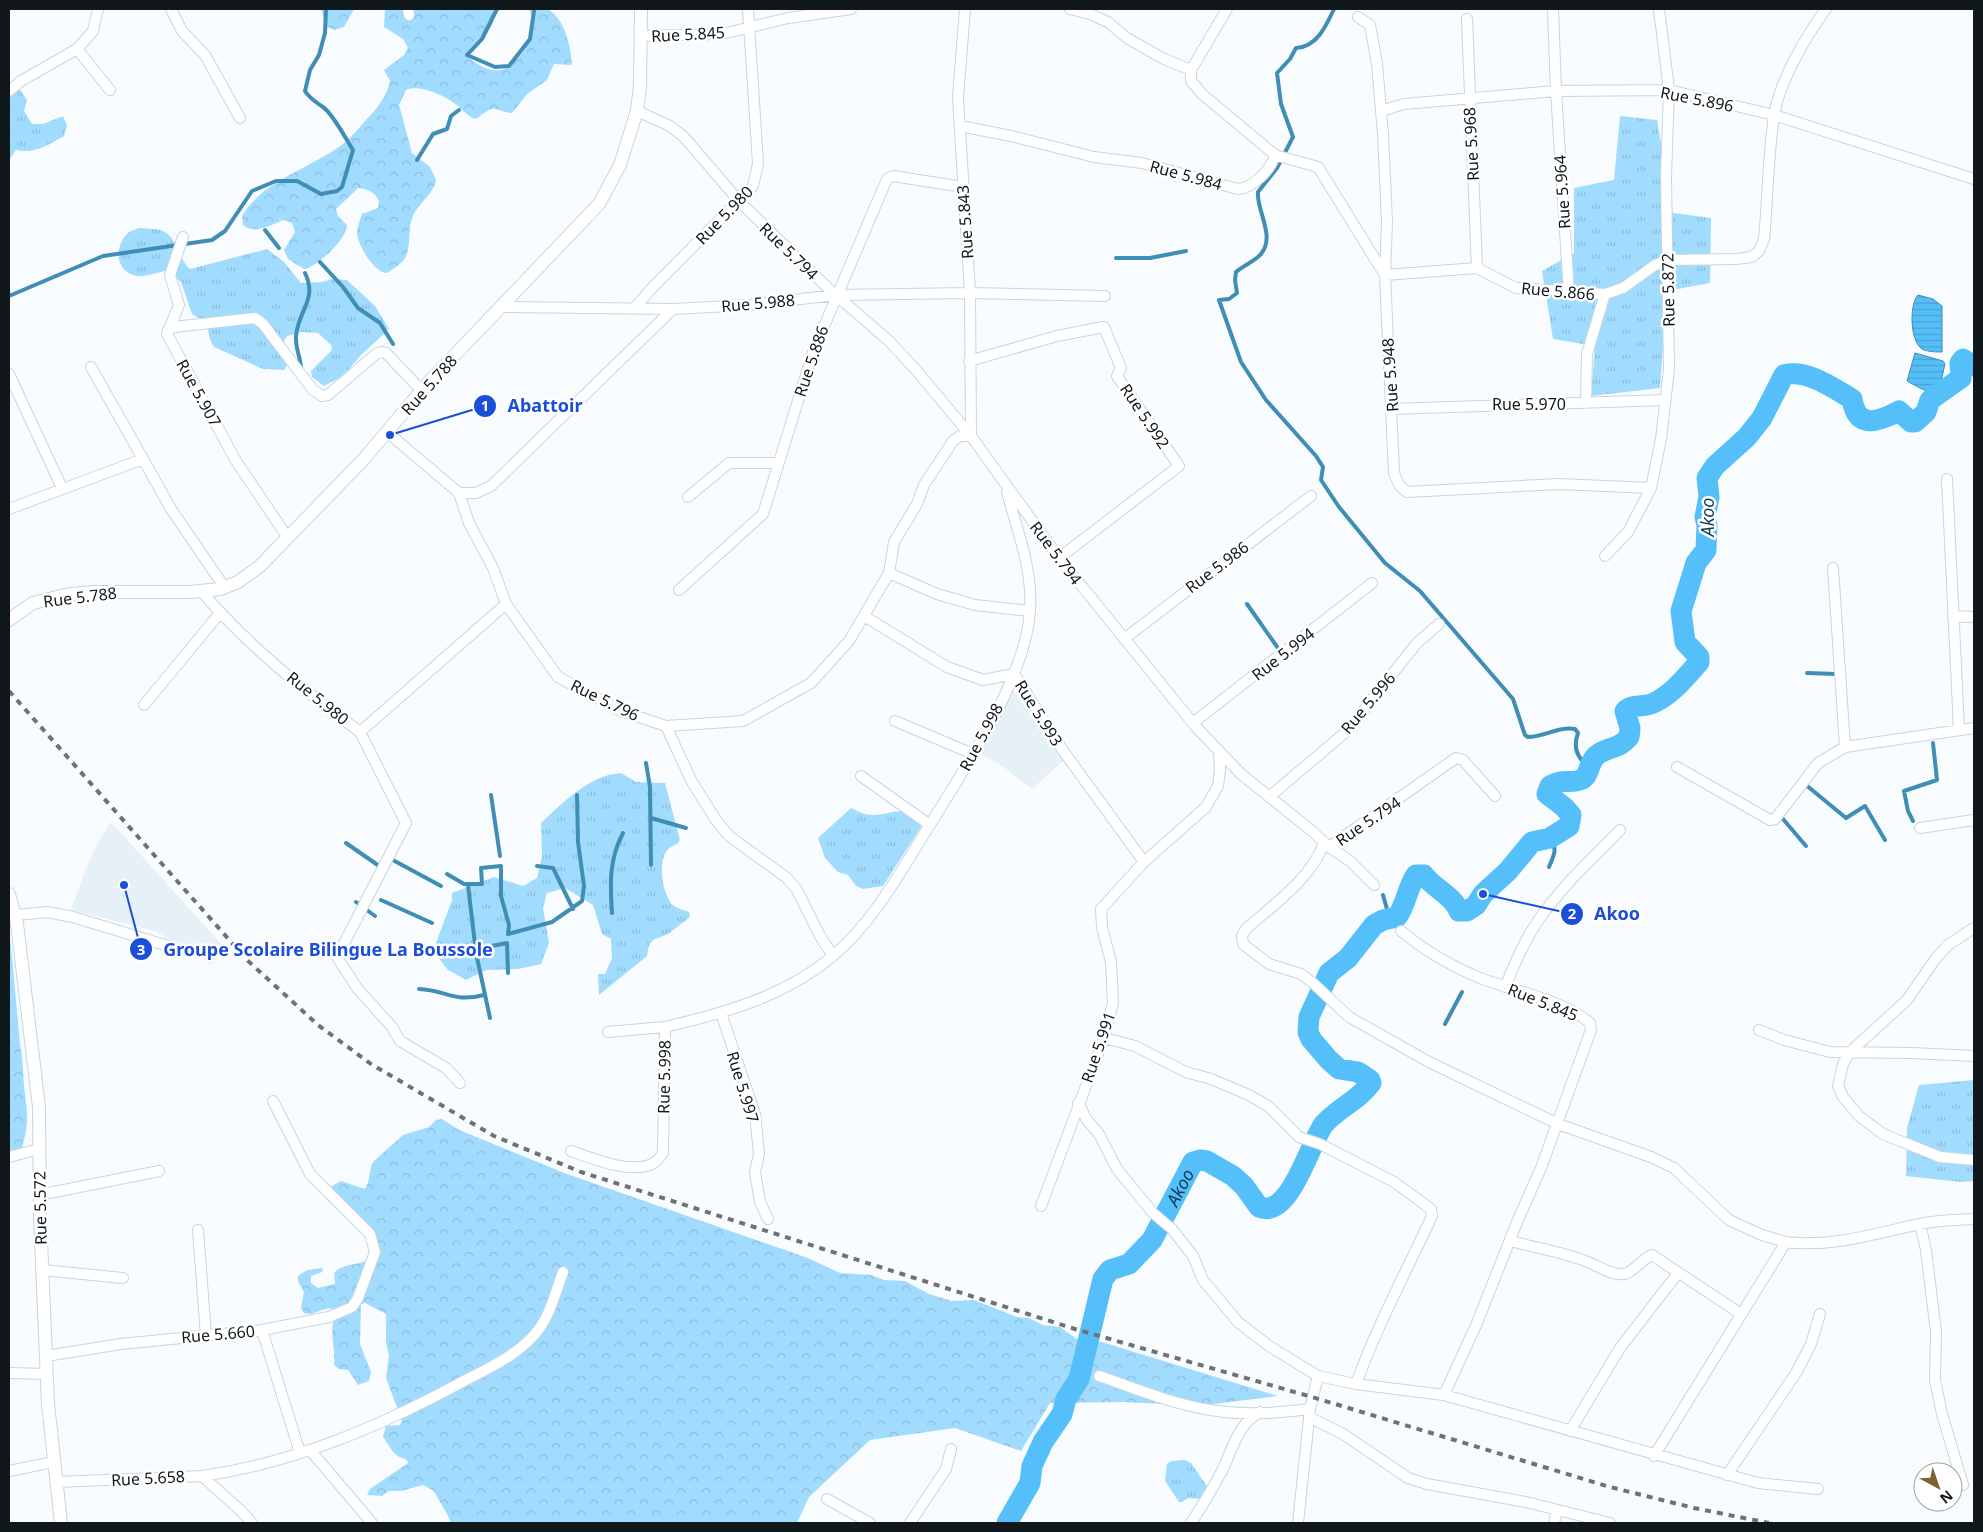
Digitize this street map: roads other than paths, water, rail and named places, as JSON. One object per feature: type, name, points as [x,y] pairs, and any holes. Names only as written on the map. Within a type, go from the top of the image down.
[{"type":"street","points":[[9,91],[21,81],[77,49],[93,31],[98,9]]},
{"type":"street","points":[[171,9],[182,31],[205,55],[229,94],[240,118]]},
{"type":"street","name":"Rue 5.788","points":[[9,620],[33,603],[66,595],[138,591],[202,592],[225,588],[249,576],[288,538],[387,432],[422,391],[599,204],[620,165],[637,111],[642,36],[641,9]]},
{"type":"street","name":"Rue 5.980","points":[[634,309],[650,290],[753,186],[758,164],[748,9]]},
{"type":"street","name":"Rue 5.845","points":[[642,36],[722,34],[788,18],[851,9]]},
{"type":"street","name":"Rue 5.843","points":[[965,9],[958,97],[970,293],[971,436]]},
{"type":"street","points":[[1070,9],[1090,14],[1108,22],[1127,38],[1164,59],[1191,70]]},
{"type":"street","points":[[1227,9],[1191,70],[1191,81],[1202,94],[1275,155],[1318,167],[1385,275],[1477,268]]},
{"type":"street","name":"Rue 5.964","points":[[1553,9],[1556,90],[1569,293]]},
{"type":"street","name":"Rue 5.872","points":[[1605,556],[1628,532],[1651,488],[1661,439],[1669,369],[1666,147],[1669,90],[1659,9]]},
{"type":"street","name":"Rue 5.866","points":[[1477,268],[1516,288],[1604,294],[1623,288],[1655,265],[1668,260],[1752,257],[1759,251],[1764,239],[1774,115],[1781,90],[1814,25],[1826,9]]},
{"type":"street","name":"Rue 5.948","points":[[1358,17],[1370,25],[1382,111],[1387,222],[1385,275],[1394,473],[1399,485],[1408,492],[1558,484],[1651,488]]},
{"type":"street","name":"Rue 5.968","points":[[1467,19],[1477,268]]},
{"type":"street","points":[[77,49],[110,90]]},
{"type":"street","name":"Rue 5.896","points":[[1382,111],[1397,105],[1556,90],[1669,90],[1774,115],[1974,179]]},
{"type":"street","name":"Rue 5.794","points":[[637,111],[670,126],[684,137],[739,201],[836,295],[889,341],[946,404],[1059,558],[1193,723],[1241,774],[1326,845],[1456,758],[1463,760],[1495,796]]},
{"type":"street","name":"Rue 5.984","points":[[960,126],[1011,136],[1094,157],[1142,163],[1238,189],[1247,189],[1253,185],[1274,160],[1275,155]]},
{"type":"street","name":"Rue 5.886","points":[[679,590],[762,514],[812,352],[889,177],[963,187]]},
{"type":"street","points":[[168,330],[178,304],[170,276],[182,237]]},
{"type":"street","name":"Rue 5.988","points":[[501,307],[672,310],[836,295],[970,293],[1106,296]]},
{"type":"street","points":[[1586,403],[1588,354],[1604,294]]},
{"type":"street","points":[[387,432],[459,493],[476,493],[491,486],[672,310]]},
{"type":"street","points":[[168,330],[174,327],[255,318],[263,324],[313,390],[322,396],[328,395],[376,354],[381,352],[386,353],[422,391]]},
{"type":"street","name":"Rue 5.992","points":[[969,361],[1057,336],[1104,327],[1121,368],[1117,376],[1179,466],[1059,558]]},
{"type":"street","name":"Rue 5.907","points":[[168,330],[169,339],[236,461],[288,538]]},
{"type":"street","points":[[91,367],[171,509],[225,588]]},
{"type":"street","points":[[9,374],[62,488]]},
{"type":"street","name":"Rue 5.970","points":[[1392,409],[1488,404],[1665,400]]},
{"type":"street","name":"Rue 5.796","points":[[459,493],[469,523],[493,568],[506,604],[558,677],[622,711],[666,726],[743,721],[811,683],[849,642],[889,573],[894,542],[916,504],[924,485],[953,441],[960,436],[971,436]]},
{"type":"street","points":[[9,509],[143,459]]},
{"type":"street","points":[[688,498],[729,464],[778,463]]},
{"type":"street","points":[[1947,479],[1959,730]]},
{"type":"street","name":"Rue 5.998","points":[[571,1151],[594,1159],[638,1168],[654,1163],[663,1153],[665,1027],[751,1004],[812,972],[833,956],[870,917],[930,825],[973,754],[1014,674],[1026,637],[1030,611],[1030,585],[1006,486]]},
{"type":"street","name":"Rue 5.986","points":[[1124,639],[1311,496]]},
{"type":"street","points":[[1833,568],[1845,748]]},
{"type":"street","points":[[889,573],[937,594],[975,605],[1030,611]]},
{"type":"street","name":"Rue 5.994","points":[[1193,723],[1372,583]]},
{"type":"street","name":"Rue 5.980","points":[[202,592],[220,613],[319,702],[360,732],[506,604]]},
{"type":"street","points":[[144,705],[220,613]]},
{"type":"street","name":"Rue 5.993","points":[[864,616],[947,666],[984,680],[1014,674],[1064,752],[1144,862]]},
{"type":"street","points":[[1954,616],[1974,617]]},
{"type":"street","name":"Rue 5.996","points":[[1269,797],[1347,731],[1418,643],[1439,624]]},
{"type":"street","points":[[895,721],[973,754]]},
{"type":"street","points":[[666,726],[692,782],[716,820],[729,836],[787,878],[797,890],[820,936],[833,956]]},
{"type":"street","points":[[1677,767],[1770,820],[1775,819],[1818,763],[1845,748],[1974,728]]},
{"type":"street","points":[[360,732],[406,823],[337,957],[357,988],[392,1027],[400,1041],[446,1068],[460,1083]]},
{"type":"street","name":"Rue 5.991","points":[[1041,1206],[1078,1103],[1104,1038],[1113,1003],[1113,979],[1100,918],[1101,908],[1144,862],[1206,806],[1218,786],[1219,751]]},
{"type":"street","points":[[861,776],[930,825]]},
{"type":"street","points":[[1920,828],[1974,820]]},
{"type":"street","points":[[1505,986],[1519,953],[1540,918],[1560,892],[1620,830]]},
{"type":"street","points":[[1374,885],[1350,861],[1326,845],[1318,859],[1306,873],[1246,929],[1242,936],[1243,944],[1269,964],[1301,974],[1349,1017],[1429,1062],[1558,1124],[1651,1156],[1674,1168],[1729,1220],[1762,1235],[1786,1242],[1813,1244],[1890,1232],[1920,1224],[1974,1219]]},
{"type":"street","name":"Rue 5.572","points":[[9,894],[13,910],[39,1107],[39,1196],[46,1356],[53,1462],[61,1523]]},
{"type":"street","points":[[13,910],[47,912],[175,948]]},
{"type":"street","points":[[1974,928],[1948,945],[1936,958],[1907,1000],[1850,1052],[1843,1064],[1838,1086],[1843,1097],[1859,1116],[1883,1134],[1911,1147],[1940,1157],[1974,1160]]},
{"type":"street","name":"Rue 5.845","points":[[1401,931],[1430,953],[1456,967],[1572,1011],[1590,1023],[1589,1040],[1558,1124]]},
{"type":"street","name":"Rue 5.997","points":[[721,1013],[755,1114],[759,1154],[755,1172],[760,1202],[768,1219]]},
{"type":"street","points":[[608,1032],[665,1027]]},
{"type":"street","points":[[1759,1030],[1784,1040],[1830,1052],[1974,1056]]},
{"type":"street","points":[[1104,1038],[1136,1046],[1186,1072],[1211,1079],[1250,1095],[1268,1106],[1294,1133],[1320,1144],[1394,1182],[1433,1210],[1411,1264],[1399,1279],[1356,1384]]},
{"type":"street","points":[[262,1330],[329,1317],[352,1307],[358,1298],[375,1252],[370,1234],[310,1174],[273,1101]]},
{"type":"street","points":[[1078,1103],[1099,1134],[1116,1169],[1153,1213],[1172,1229],[1192,1256],[1203,1280],[1238,1322],[1269,1346],[1318,1376],[1356,1384],[1444,1395],[1654,1456],[1758,1483],[1818,1489]]},
{"type":"street","points":[[1444,1395],[1477,1323],[1558,1124]]},
{"type":"street","points":[[9,1157],[39,1149]]},
{"type":"street","points":[[39,1196],[159,1171]]},
{"type":"street","points":[[1920,1224],[1926,1250],[1936,1332],[1935,1380],[1942,1414],[1956,1462]]},
{"type":"street","points":[[198,1230],[206,1336]]},
{"type":"street","points":[[1510,1241],[1577,1257],[1616,1274],[1624,1274],[1652,1254],[1742,1314]]},
{"type":"street","points":[[1654,1456],[1786,1242]]},
{"type":"street","points":[[42,1270],[123,1278]]},
{"type":"street","points":[[202,1476],[253,1466],[310,1450],[387,1420],[502,1361],[534,1335],[546,1319],[563,1272]]},
{"type":"street","points":[[1570,1431],[1620,1348],[1678,1273]]},
{"type":"street","points":[[1727,1475],[1796,1373],[1811,1344],[1820,1314]]},
{"type":"street","name":"Rue 5.660","points":[[46,1356],[121,1344],[262,1330],[300,1453]]},
{"type":"street","points":[[9,1373],[47,1374]]},
{"type":"street","points":[[1099,1376],[1172,1400],[1217,1411],[1309,1413],[1408,1478],[1427,1484],[1557,1510],[1610,1523]]},
{"type":"street","points":[[1298,1523],[1309,1413],[1318,1376]]},
{"type":"street","points":[[1191,1523],[1224,1468],[1232,1445],[1243,1426],[1260,1412]]},
{"type":"street","points":[[910,1523],[946,1469],[951,1449]]},
{"type":"street","points":[[310,1450],[372,1523]]},
{"type":"street","points":[[9,1471],[53,1462]]},
{"type":"street","name":"Rue 5.658","points":[[56,1482],[202,1476],[252,1523]]},
{"type":"street","points":[[827,1499],[870,1523]]},
{"type":"street","points":[[1554,1523],[1557,1510]]},
{"type":"waterway","points":[[9,296],[103,256],[212,240],[225,231],[252,191],[276,181],[297,181],[321,194],[337,191],[342,187],[353,150],[327,110],[305,91],[310,70],[319,55],[325,33],[326,9]]},
{"type":"waterway","points":[[497,9],[482,39],[467,55],[495,67],[509,66],[530,39],[534,11]]},
{"type":"waterway","points":[[1334,9],[1320,35],[1310,44],[1296,48],[1290,59],[1277,73],[1281,104],[1293,137],[1277,168],[1258,192],[1266,231],[1265,247],[1258,257],[1236,272],[1237,293],[1229,299],[1219,300],[1241,362],[1266,400],[1316,456],[1323,467],[1321,480],[1339,507],[1385,563],[1420,591],[1513,699],[1525,735],[1534,737],[1563,729],[1575,729],[1578,733],[1576,743],[1578,756],[1589,766]]},
{"type":"waterway","points":[[417,160],[433,134],[447,129],[451,116],[459,110]]},
{"type":"waterway","points":[[265,230],[279,248]]},
{"type":"waterway","points":[[1116,258],[1150,258],[1186,251]]},
{"type":"waterway","points":[[320,262],[343,287],[358,308],[380,323],[393,344]]},
{"type":"waterway","points":[[301,367],[296,336],[297,327],[308,298],[308,282],[305,273]]},
{"type":"waterway","name":"Akoo","points":[[1007,1523],[1030,1483],[1032,1466],[1043,1442],[1062,1414],[1066,1399],[1079,1379],[1103,1279],[1110,1270],[1129,1264],[1152,1240],[1193,1162],[1207,1161],[1233,1176],[1244,1186],[1259,1207],[1270,1208],[1280,1202],[1289,1191],[1324,1124],[1361,1094],[1371,1083],[1370,1080],[1358,1072],[1339,1069],[1311,1039],[1308,1032],[1309,1017],[1329,973],[1348,958],[1374,925],[1383,920],[1397,917],[1416,875],[1424,875],[1448,896],[1459,911],[1467,911],[1476,905],[1483,894],[1508,871],[1532,842],[1550,838],[1569,826],[1571,815],[1547,794],[1550,786],[1559,782],[1576,781],[1586,776],[1596,756],[1616,747],[1629,737],[1630,728],[1625,711],[1630,707],[1651,704],[1665,697],[1699,662],[1699,657],[1685,642],[1681,611],[1696,563],[1706,550],[1707,525],[1705,517],[1709,497],[1707,478],[1715,466],[1747,437],[1762,418],[1784,375],[1793,374],[1811,377],[1828,385],[1852,399],[1858,416],[1864,419],[1876,420],[1899,411],[1911,422],[1915,422],[1926,412],[1930,400],[1961,378],[1960,363],[1963,359],[1974,366]]},
{"type":"waterway","points":[[1247,604],[1280,651]]},
{"type":"waterway","points":[[1807,673],[1836,674]]},
{"type":"waterway","points":[[1913,821],[1908,811],[1904,791],[1937,780],[1933,743]]},
{"type":"waterway","points":[[646,763],[650,787],[651,865]]},
{"type":"waterway","points":[[1806,785],[1846,818],[1865,806],[1885,840]]},
{"type":"waterway","points":[[491,795],[500,856]]},
{"type":"waterway","points":[[447,874],[464,884],[482,884],[481,868],[501,866],[501,896],[509,925],[508,934],[552,922],[582,901],[584,886],[578,842],[577,795]]},
{"type":"waterway","points":[[651,818],[686,828]]},
{"type":"waterway","points":[[1783,819],[1806,846]]},
{"type":"waterway","points":[[612,913],[611,882],[613,862],[623,833]]},
{"type":"waterway","points":[[1549,867],[1555,849],[1550,838]]},
{"type":"waterway","points":[[346,843],[382,868]]},
{"type":"waterway","points":[[391,859],[441,886]]},
{"type":"waterway","points":[[537,866],[553,868],[573,909]]},
{"type":"waterway","points":[[468,885],[476,953],[490,1018]]},
{"type":"waterway","points":[[1383,895],[1390,920]]},
{"type":"waterway","points":[[381,900],[432,923]]},
{"type":"waterway","points":[[356,902],[375,916]]},
{"type":"waterway","points":[[476,949],[507,943],[508,973]]},
{"type":"waterway","points":[[419,989],[465,998],[484,995]]},
{"type":"waterway","points":[[1445,1024],[1462,992]]},
{"type":"railway","points":[[9,691],[247,960],[318,1025],[371,1064],[494,1136],[581,1172],[1075,1329],[1312,1397],[1610,1487],[1694,1508],[1769,1523]]},
{"type":"place","name":"Abattoir","points":[[390,435]]},
{"type":"place","name":"Groupe Scolaire Bilingue La Boussole","points":[[124,885]]},
{"type":"place","name":"Akoo","points":[[1483,894]]}]
